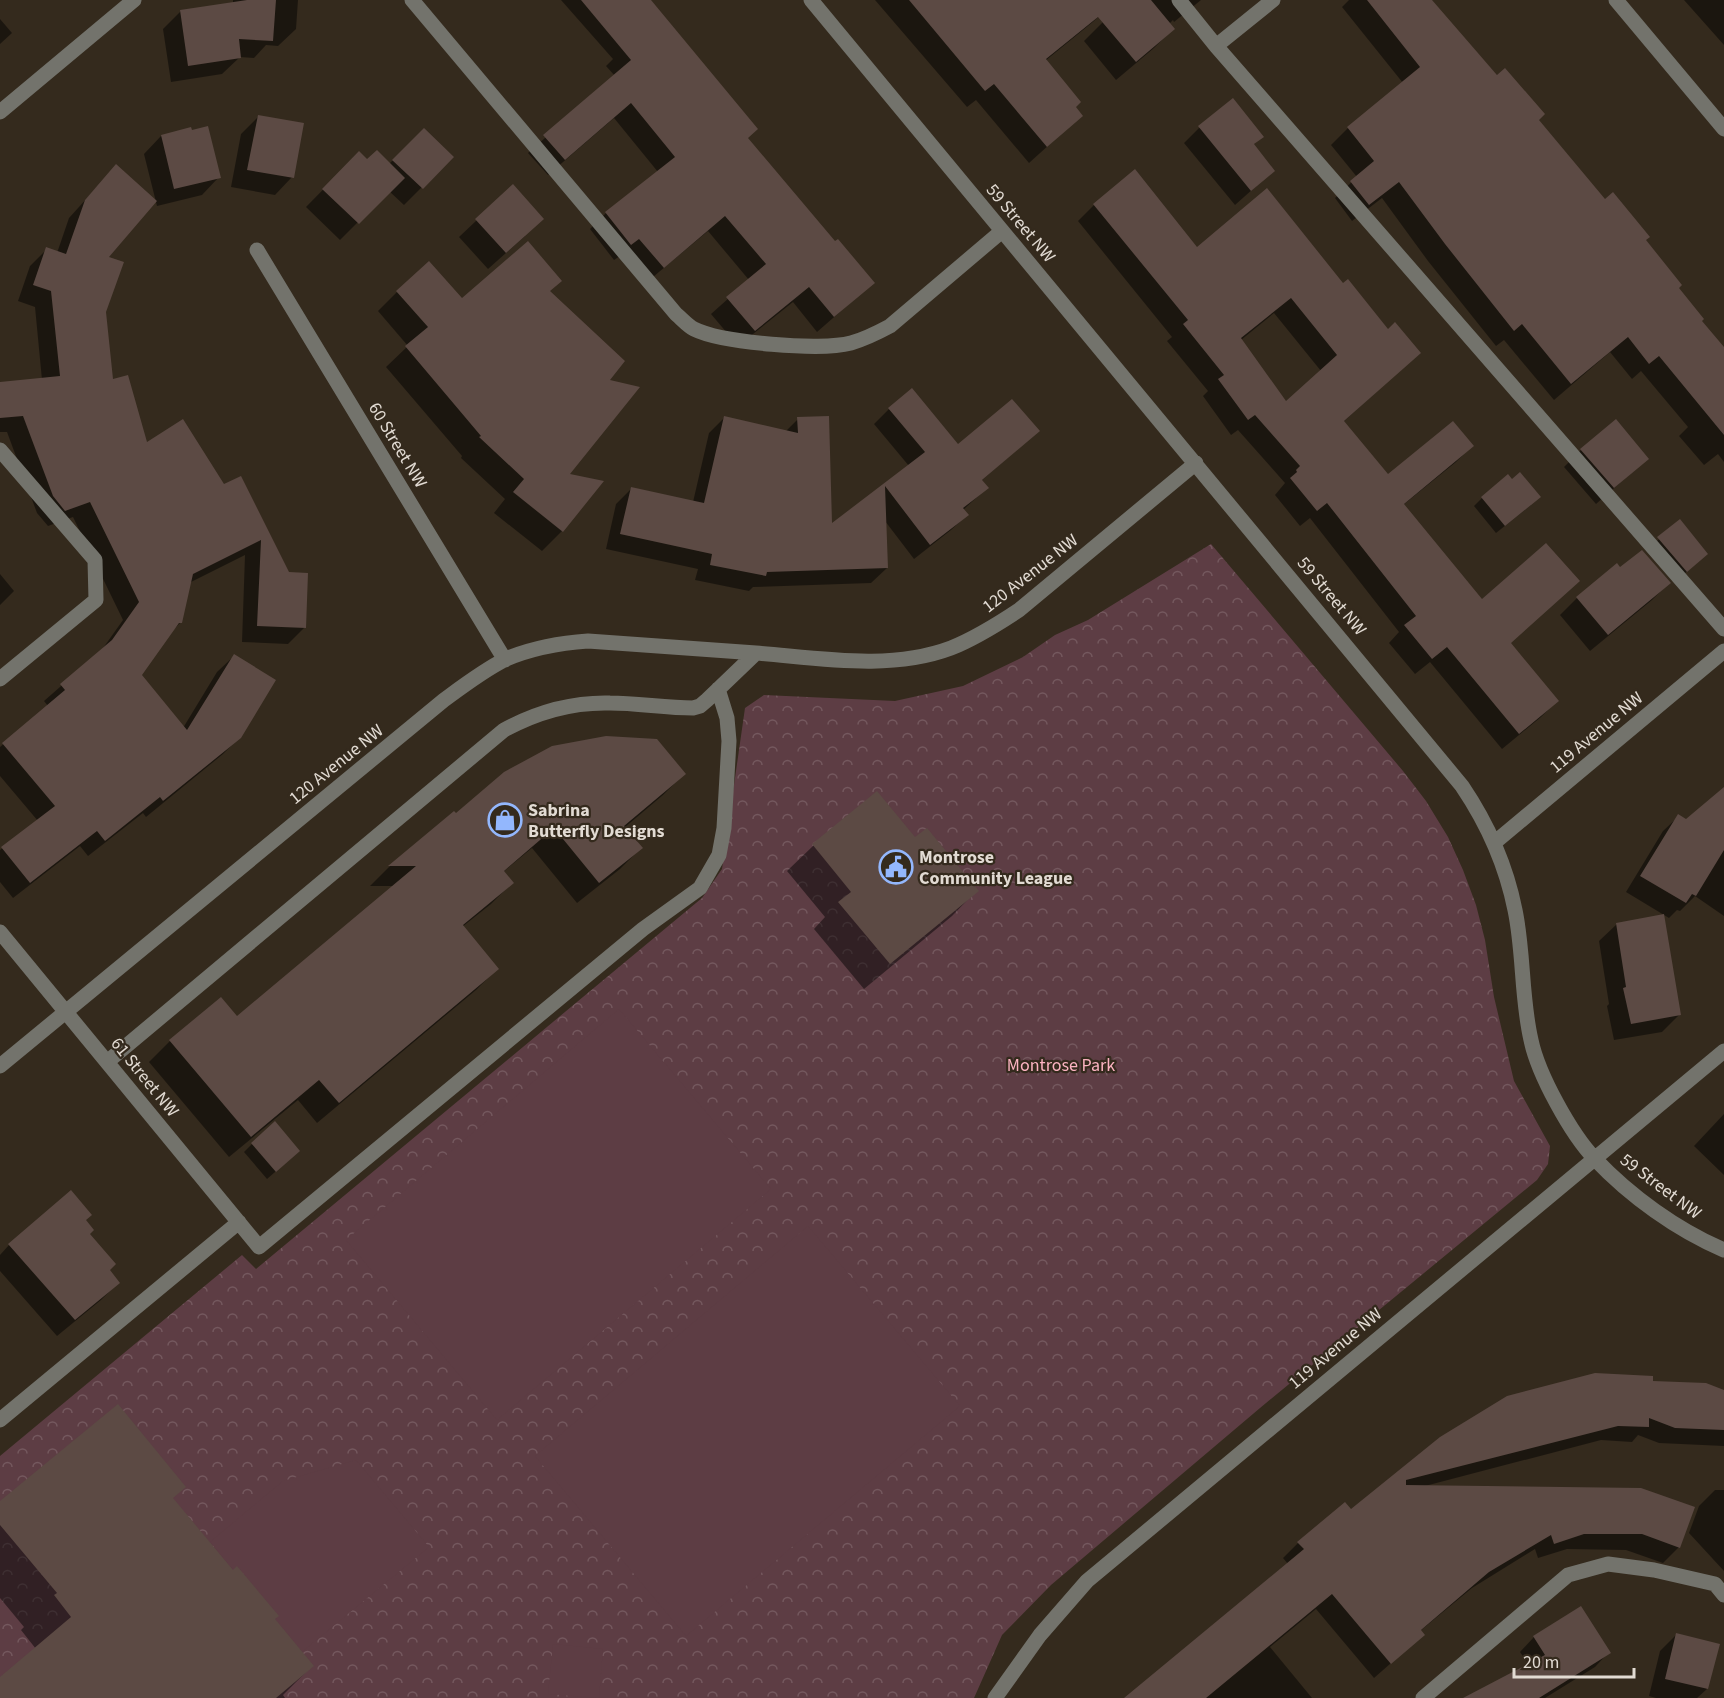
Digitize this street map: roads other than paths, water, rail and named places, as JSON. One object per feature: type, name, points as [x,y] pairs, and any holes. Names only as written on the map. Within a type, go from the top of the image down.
[{"type":"street","points":[[0,112],[134,0]]},
{"type":"street","points":[[412,0],[676,314],[693,328],[727,338],[810,347],[849,344],[890,326],[1002,231]]},
{"type":"street","name":"59 Street NW","points":[[811,0],[1445,764],[1476,807],[1494,843],[1508,880],[1516,911],[1531,1044],[1552,1094],[1594,1158],[1631,1192],[1709,1244],[1724,1250]]},
{"type":"street","points":[[1179,0],[1216,46],[1724,629]]},
{"type":"street","points":[[1216,46],[1273,0]]},
{"type":"street","points":[[1616,0],[1724,129]]},
{"type":"street","name":"60 Street NW","points":[[257,250],[506,660]]},
{"type":"street","points":[[0,450],[95,560],[96,600],[0,679]]},
{"type":"street","name":"120 Avenue NW","points":[[0,1066],[444,700],[506,660],[539,648],[588,641],[860,661],[920,657],[951,648],[989,630],[1019,610],[1196,464]]},
{"type":"street","name":"119 Avenue NW","points":[[1494,843],[1724,651]]},
{"type":"street","points":[[107,1062],[504,730],[526,718],[583,704],[616,703],[693,708],[700,706],[756,653]]},
{"type":"street","name":"61 Street NW","points":[[0,932],[259,1247],[643,929],[700,888],[719,855],[724,828],[729,741],[727,718],[718,689]]},
{"type":"street","name":"119 Avenue NW","points":[[995,1698],[1040,1635],[1087,1581],[1724,1051]]},
{"type":"street","points":[[1,1417],[238,1222]]},
{"type":"street","points":[[1423,1698],[1568,1575],[1608,1564],[1654,1570],[1715,1584],[1724,1595]]},
{"type":"place","name":"Sabrina Butterfly Designs","points":[[505,820]]},
{"type":"place","name":"Montrose Community League","points":[[896,867]]},
{"type":"park label","name":"Montrose Park","points":[[1061,1065]]}]
